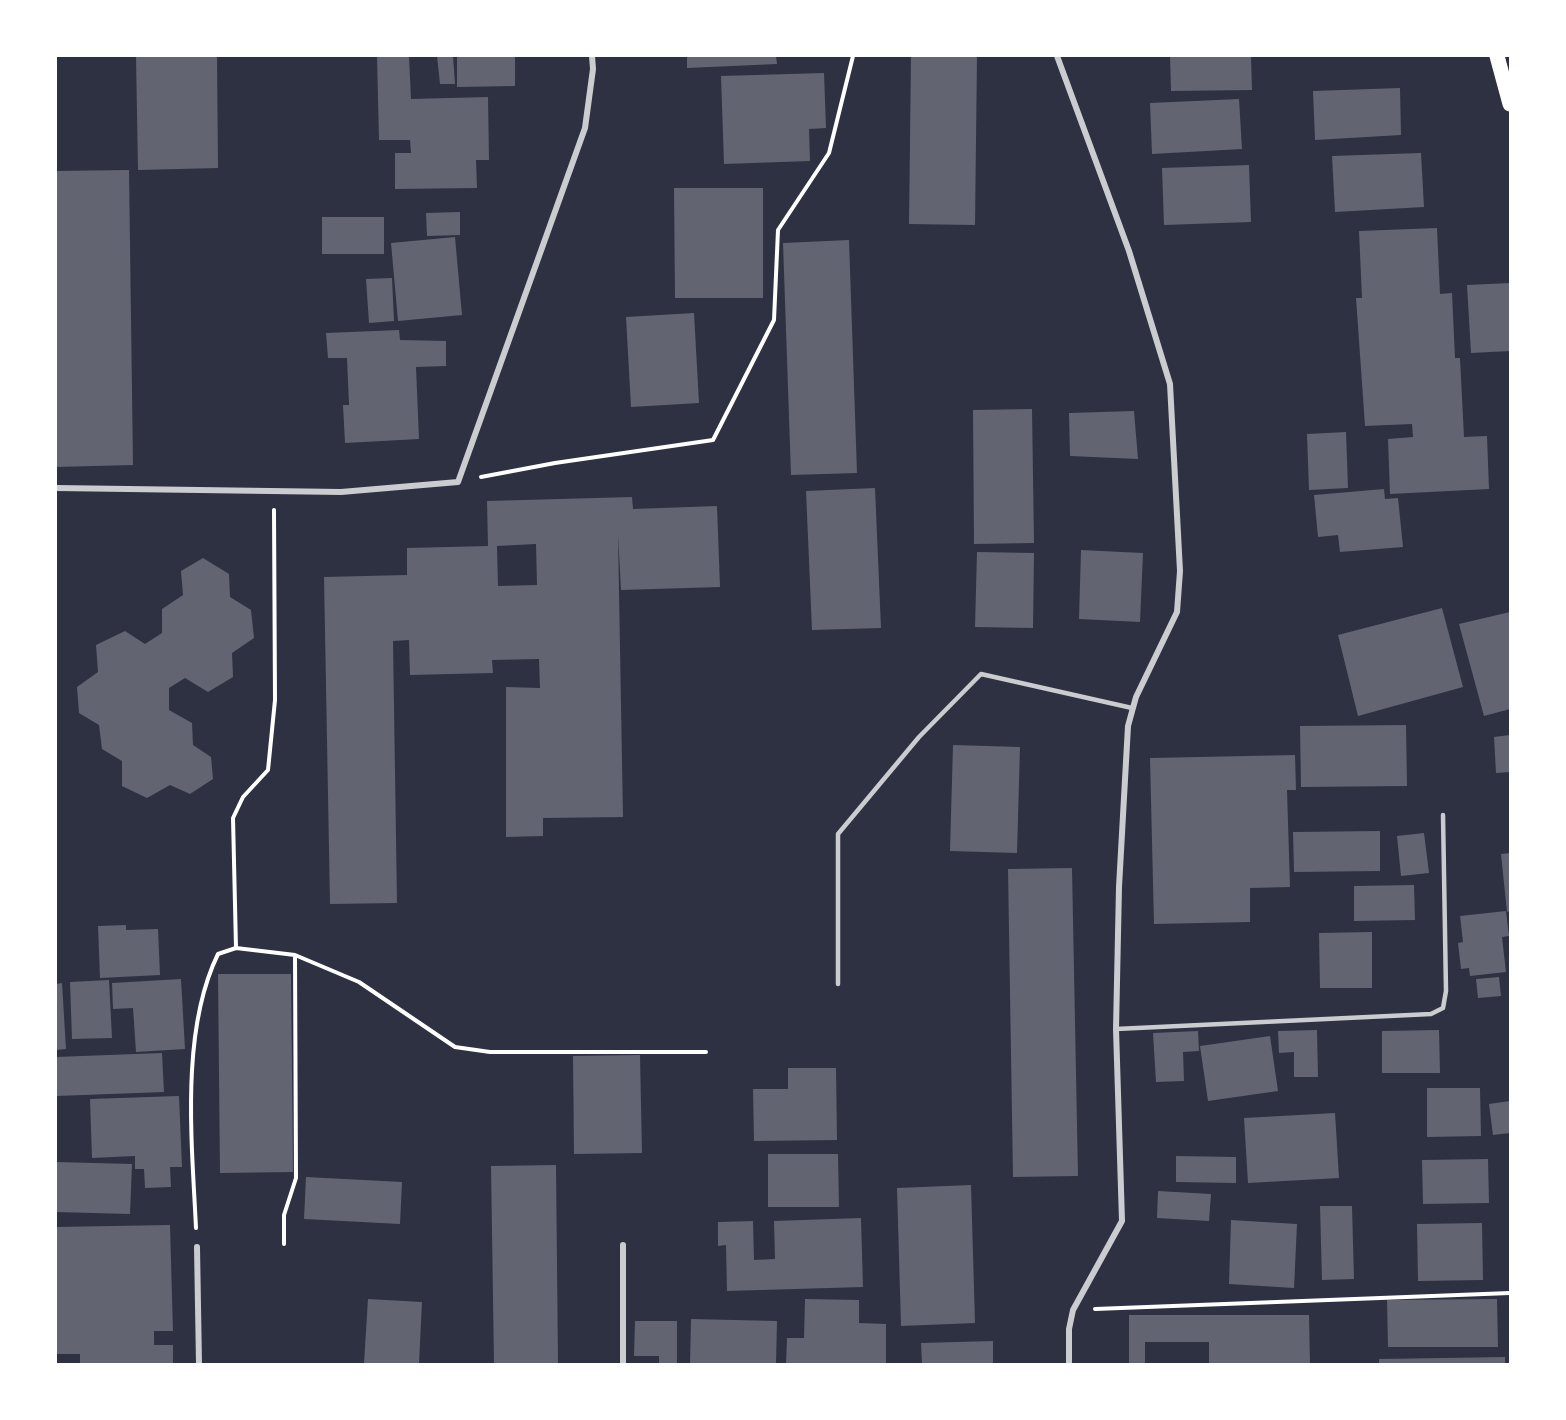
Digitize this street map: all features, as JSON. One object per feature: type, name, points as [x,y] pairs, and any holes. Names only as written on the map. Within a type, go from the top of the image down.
[{"type":"main road","points":[[1497,56],[1510,104]]},
{"type":"street","points":[[56,488],[341,492],[458,482],[585,128],[593,69],[592,56]]},
{"type":"street","points":[[1057,56],[1129,251],[1170,384],[1179,594],[1177,612],[1132,708],[1128,726],[1119,887],[1116,1029],[1122,1221],[1073,1310],[1069,1329],[1069,1365]]},
{"type":"street","points":[[623,1245],[623,1365]]},
{"type":"street","points":[[197,1247],[199,1365]]},
{"type":"lane","points":[[838,984],[838,834],[919,737],[981,674],[1132,708]]},
{"type":"lane","points":[[1116,1029],[1431,1014],[1443,1008],[1446,991],[1443,815]]},
{"type":"path","points":[[458,482],[555,463],[713,440],[774,320],[778,230],[829,153],[854,56]]},
{"type":"path","points":[[236,948],[233,818],[243,797],[268,770],[275,700],[274,491]]},
{"type":"path","points":[[197,1247],[191,1136],[194,1052],[205,980],[218,954],[236,948],[295,955],[359,982],[455,1047],[490,1052],[706,1052]]},
{"type":"path","points":[[284,1244],[284,1215],[296,1178],[295,955]]},
{"type":"path","points":[[1073,1310],[1510,1293]]},
{"type":"building","points":[[136,56],[217,56],[218,168],[138,170]]},
{"type":"building","points":[[377,56],[409,56],[411,99],[488,97],[489,160],[476,160],[477,188],[395,189],[395,153],[411,153],[410,140],[379,140]]},
{"type":"building","points":[[437,56],[453,56],[455,84],[440,84]]},
{"type":"building","points":[[457,56],[515,56],[515,86],[457,87]]},
{"type":"building","points":[[687,56],[776,56],[777,64],[687,68]]},
{"type":"building","points":[[911,56],[977,56],[975,225],[909,224]]},
{"type":"building","points":[[1170,56],[1251,56],[1252,90],[1171,91]]},
{"type":"building","points":[[824,73],[826,128],[809,129],[810,161],[724,164],[721,76]]},
{"type":"building","points":[[1400,88],[1401,135],[1315,140],[1313,91]]},
{"type":"building","points":[[1239,99],[1242,149],[1152,154],[1150,103]]},
{"type":"building","points":[[1421,153],[1424,207],[1335,212],[1332,156]]},
{"type":"building","points":[[1249,165],[1251,222],[1164,225],[1162,168]]},
{"type":"building","points":[[129,170],[133,465],[56,467],[56,171]]},
{"type":"building","points":[[674,188],[763,188],[763,298],[675,298]]},
{"type":"building","points":[[460,212],[460,235],[427,236],[426,213]]},
{"type":"building","points":[[322,217],[384,217],[384,254],[322,254]]},
{"type":"building","points":[[1437,228],[1440,294],[1452,293],[1455,358],[1460,358],[1464,437],[1487,436],[1489,489],[1390,494],[1388,439],[1413,437],[1412,424],[1365,426],[1356,298],[1362,298],[1359,231]]},
{"type":"building","points":[[455,237],[462,315],[398,321],[391,243]]},
{"type":"building","points":[[849,240],[857,473],[791,475],[783,243]]},
{"type":"building","points":[[392,278],[394,321],[369,323],[366,279]]},
{"type":"building","points":[[1510,283],[1510,351],[1471,353],[1467,285]]},
{"type":"building","points":[[694,313],[699,403],[631,407],[626,317]]},
{"type":"building","points":[[399,330],[400,340],[446,341],[446,366],[416,367],[419,439],[345,443],[343,405],[349,405],[347,358],[328,358],[326,333]]},
{"type":"building","points":[[1032,409],[1034,543],[974,544],[973,410]]},
{"type":"building","points":[[1134,411],[1138,459],[1070,456],[1069,413]]},
{"type":"building","points":[[1346,432],[1348,488],[1309,490],[1307,434]]},
{"type":"building","points":[[875,488],[881,628],[812,630],[806,491]]},
{"type":"building","points":[[1384,489],[1385,499],[1398,498],[1403,547],[1340,552],[1338,535],[1318,537],[1314,495]]},
{"type":"building","points":[[632,497],[633,509],[717,506],[720,587],[621,590],[618,535],[623,817],[543,818],[543,836],[506,837],[506,687],[540,688],[539,659],[492,660],[493,673],[410,675],[409,640],[393,641],[397,903],[330,904],[324,577],[407,575],[407,548],[488,546],[487,501]],"holes":[[[536,544],[537,585],[498,586],[497,546]]]},
{"type":"building","points":[[1081,550],[1143,553],[1140,622],[1079,619]]},
{"type":"building","points":[[977,552],[1034,553],[1033,628],[975,627]]},
{"type":"building","points":[[203,558],[229,574],[230,597],[251,610],[254,638],[232,653],[233,677],[208,692],[185,678],[169,688],[169,710],[192,723],[193,745],[211,757],[213,779],[190,794],[170,785],[147,798],[122,786],[122,761],[102,749],[99,725],[79,713],[77,687],[98,672],[96,645],[125,631],[145,644],[162,633],[162,609],[183,595],[181,571]]},
{"type":"building","points":[[1442,608],[1463,687],[1358,716],[1338,635]]},
{"type":"building","points":[[1510,612],[1510,709],[1484,716],[1459,624]]},
{"type":"building","points":[[1406,725],[1407,786],[1301,787],[1300,726]]},
{"type":"building","points":[[1510,735],[1510,772],[1496,773],[1494,737]]},
{"type":"building","points":[[953,745],[1020,747],[1017,853],[950,851]]},
{"type":"building","points":[[1295,755],[1296,790],[1287,790],[1290,887],[1250,888],[1250,922],[1154,924],[1150,758]]},
{"type":"building","points":[[1380,831],[1380,871],[1294,872],[1293,832]]},
{"type":"building","points":[[1424,833],[1429,873],[1401,876],[1397,836]]},
{"type":"building","points":[[1510,853],[1510,911],[1507,912],[1501,854]]},
{"type":"building","points":[[1072,868],[1078,1176],[1013,1177],[1008,869]]},
{"type":"building","points":[[1414,885],[1415,920],[1354,921],[1354,886]]},
{"type":"building","points":[[1506,911],[1509,936],[1502,937],[1506,972],[1470,976],[1469,968],[1461,969],[1458,943],[1463,942],[1460,916]]},
{"type":"building","points":[[126,925],[126,930],[158,929],[160,975],[100,978],[98,926]]},
{"type":"building","points":[[1372,932],[1372,988],[1320,988],[1319,933]]},
{"type":"building","points":[[218,974],[291,974],[293,1172],[220,1173]]},
{"type":"building","points":[[1499,977],[1501,996],[1478,998],[1476,979]]},
{"type":"building","points":[[181,979],[185,1049],[136,1052],[133,1008],[113,1009],[112,983]]},
{"type":"building","points":[[109,980],[112,1038],[72,1039],[70,982]]},
{"type":"building","points":[[62,983],[66,1049],[56,1050],[56,984]]},
{"type":"building","points":[[1317,1030],[1318,1077],[1294,1077],[1294,1052],[1279,1053],[1278,1031]]},
{"type":"building","points":[[1439,1030],[1440,1073],[1382,1073],[1382,1031]]},
{"type":"building","points":[[1198,1031],[1199,1051],[1183,1052],[1184,1081],[1156,1082],[1153,1033]]},
{"type":"building","points":[[1270,1036],[1278,1091],[1208,1101],[1200,1046]]},
{"type":"building","points":[[162,1053],[164,1092],[56,1096],[56,1057]]},
{"type":"building","points":[[640,1055],[642,1153],[574,1154],[573,1056]]},
{"type":"building","points":[[788,1068],[836,1068],[837,1140],[754,1141],[753,1089],[788,1089]]},
{"type":"building","points":[[1427,1088],[1480,1088],[1481,1136],[1427,1137]]},
{"type":"building","points":[[179,1096],[182,1167],[170,1167],[171,1187],[145,1188],[144,1169],[135,1169],[135,1156],[92,1158],[90,1099]]},
{"type":"building","points":[[1510,1101],[1510,1133],[1493,1135],[1489,1104]]},
{"type":"building","points":[[1335,1113],[1339,1178],[1248,1183],[1244,1118]]},
{"type":"building","points":[[768,1154],[838,1154],[839,1207],[768,1207]]},
{"type":"building","points":[[1176,1156],[1236,1157],[1236,1183],[1176,1182]]},
{"type":"building","points":[[1488,1159],[1489,1203],[1423,1204],[1422,1160]]},
{"type":"building","points":[[56,1162],[132,1164],[130,1214],[56,1212]]},
{"type":"building","points":[[556,1165],[558,1364],[494,1364],[491,1166]]},
{"type":"building","points":[[306,1177],[402,1182],[400,1224],[304,1219]]},
{"type":"building","points":[[971,1185],[975,1323],[901,1326],[897,1188]]},
{"type":"building","points":[[1158,1191],[1211,1194],[1209,1221],[1157,1218]]},
{"type":"building","points":[[1320,1206],[1352,1206],[1354,1279],[1322,1280]]},
{"type":"building","points":[[861,1218],[863,1287],[727,1291],[726,1245],[718,1246],[718,1222],[753,1221],[754,1260],[775,1259],[774,1221]]},
{"type":"building","points":[[1231,1220],[1297,1224],[1294,1288],[1229,1284]]},
{"type":"building","points":[[1482,1223],[1483,1280],[1418,1281],[1417,1224]]},
{"type":"building","points":[[170,1225],[173,1331],[154,1331],[154,1345],[173,1345],[173,1364],[80,1364],[80,1354],[57,1354],[56,1227]]},
{"type":"building","points":[[368,1299],[422,1302],[419,1364],[364,1363]]},
{"type":"building","points":[[805,1299],[859,1300],[859,1323],[886,1324],[886,1364],[786,1364],[787,1338],[804,1338]]},
{"type":"building","points":[[1497,1299],[1498,1347],[1388,1347],[1387,1300]]},
{"type":"building","points":[[1129,1315],[1309,1315],[1310,1364],[1209,1364],[1209,1342],[1145,1342],[1145,1364],[1129,1364]]},
{"type":"building","points":[[691,1319],[777,1321],[776,1364],[690,1364]]},
{"type":"building","points":[[635,1321],[677,1321],[677,1364],[659,1364],[659,1356],[634,1356]]},
{"type":"building","points":[[993,1341],[993,1364],[922,1364],[921,1343]]},
{"type":"building","points":[[1505,1357],[1505,1364],[1379,1364],[1379,1359]]}]
